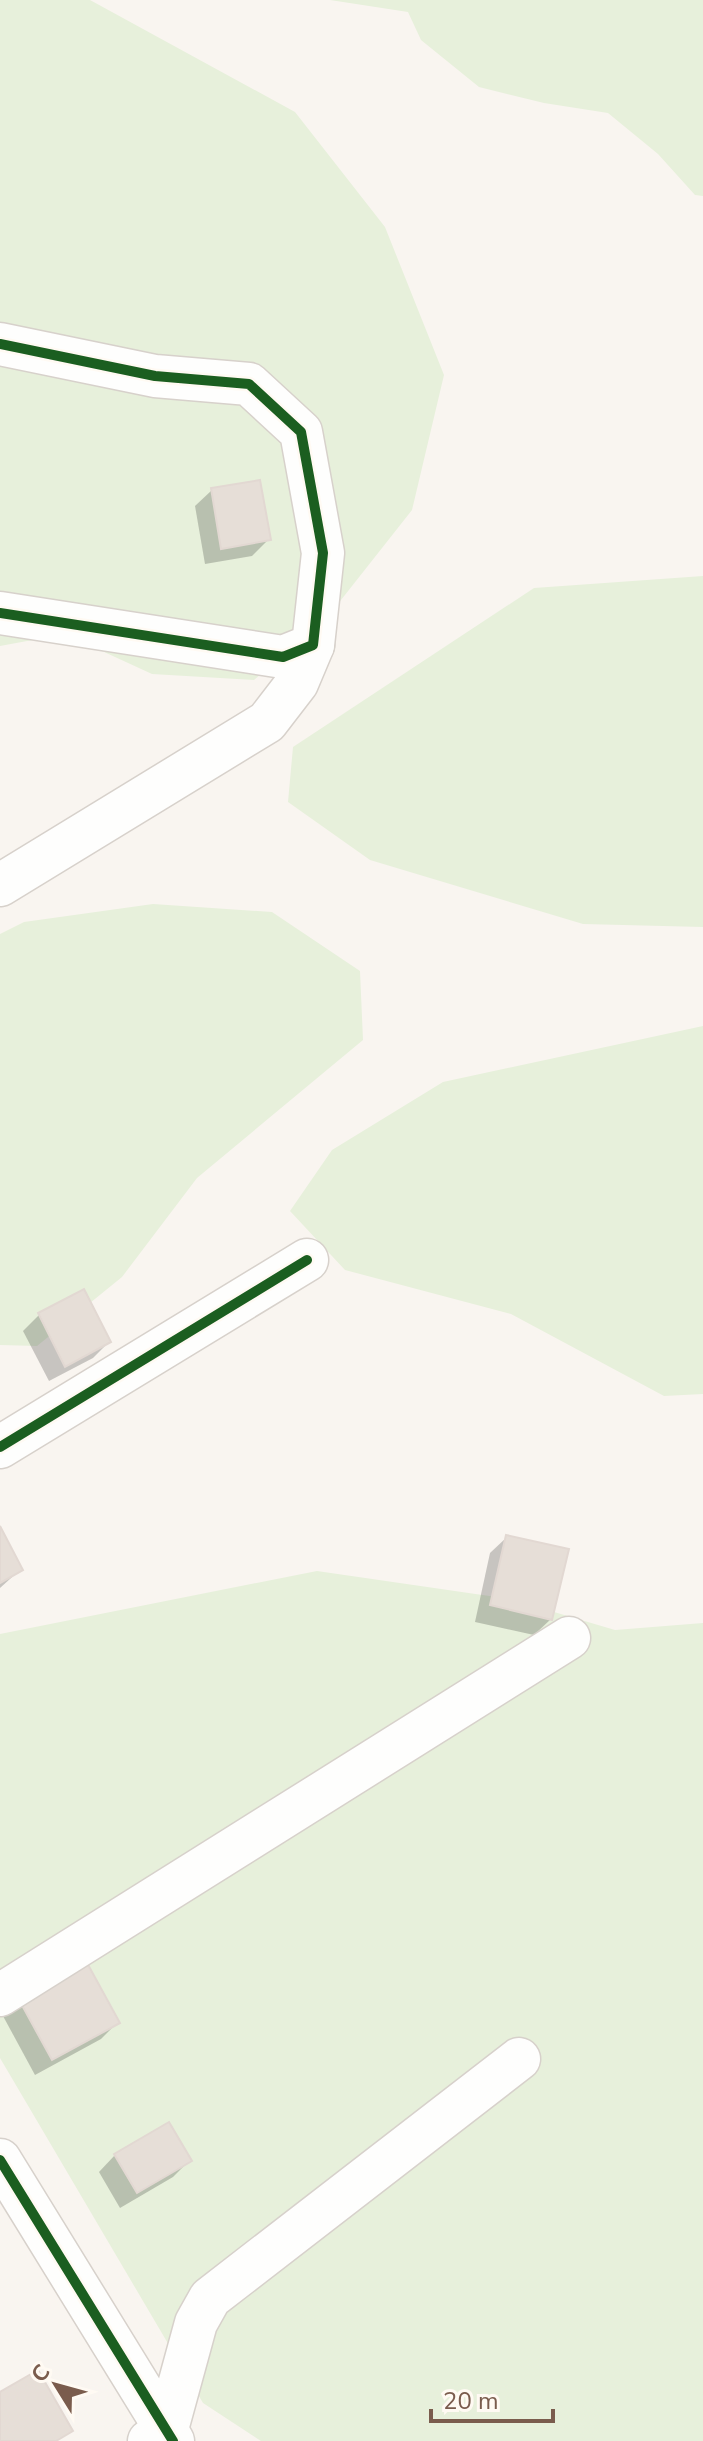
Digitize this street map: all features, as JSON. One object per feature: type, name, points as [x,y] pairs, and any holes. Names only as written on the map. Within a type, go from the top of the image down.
[{"type":"street","points":[[0,344],[155,376],[249,384],[301,432],[323,553],[313,645],[297,683],[267,722],[0,885]]},
{"type":"street","points":[[0,613],[283,657],[313,645]]},
{"type":"street","points":[[0,1447],[307,1260]]},
{"type":"street","points":[[0,1995],[569,1638]]},
{"type":"street","points":[[163,2437],[196,2323],[210,2298],[519,2059]]},
{"type":"street","points":[[0,2160],[163,2437]]},
{"type":"green space","points":[[0,0],[90,0],[295,112],[385,227],[444,375],[412,510],[326,619],[254,680],[152,674],[65,634],[0,646]]},
{"type":"green space","points":[[330,0],[703,0],[703,196],[695,195],[658,154],[608,113],[544,103],[479,87],[421,40],[408,12]]},
{"type":"green space","points":[[703,576],[703,927],[583,924],[370,860],[288,802],[293,747],[534,588]]},
{"type":"green space","points":[[153,904],[272,912],[360,971],[363,1040],[197,1178],[122,1277],[37,1346],[0,1345],[0,934],[24,922]]},
{"type":"green space","points":[[703,1026],[703,1394],[664,1396],[511,1314],[345,1270],[290,1211],[332,1150],[443,1082]]},
{"type":"green space","points":[[317,1571],[510,1599],[615,1630],[703,1623],[703,2441],[261,2441],[203,2403],[0,2058],[0,1634]]},
{"type":"building","points":[[260,480],[271,540],[221,549],[211,488]]},
{"type":"building","points":[[84,1289],[111,1342],[65,1367],[38,1313]]},
{"type":"building","points":[[0,1526],[23,1570],[0,1583]]},
{"type":"building","points":[[506,1535],[569,1549],[552,1620],[490,1605]]},
{"type":"building","points":[[86,1961],[120,2023],[52,2060],[18,1998]]},
{"type":"building","points":[[169,2122],[192,2161],[137,2193],[114,2154]]},
{"type":"building","points":[[38,2370],[73,2431],[56,2441],[0,2441],[0,2392]]},
{"type":"cycle path","points":[[0,344],[155,376],[249,384],[301,432],[323,553],[313,645],[283,657],[0,613]]},
{"type":"cycle path","points":[[0,1447],[307,1260]]},
{"type":"cycle path","points":[[0,2160],[173,2441]]}]
